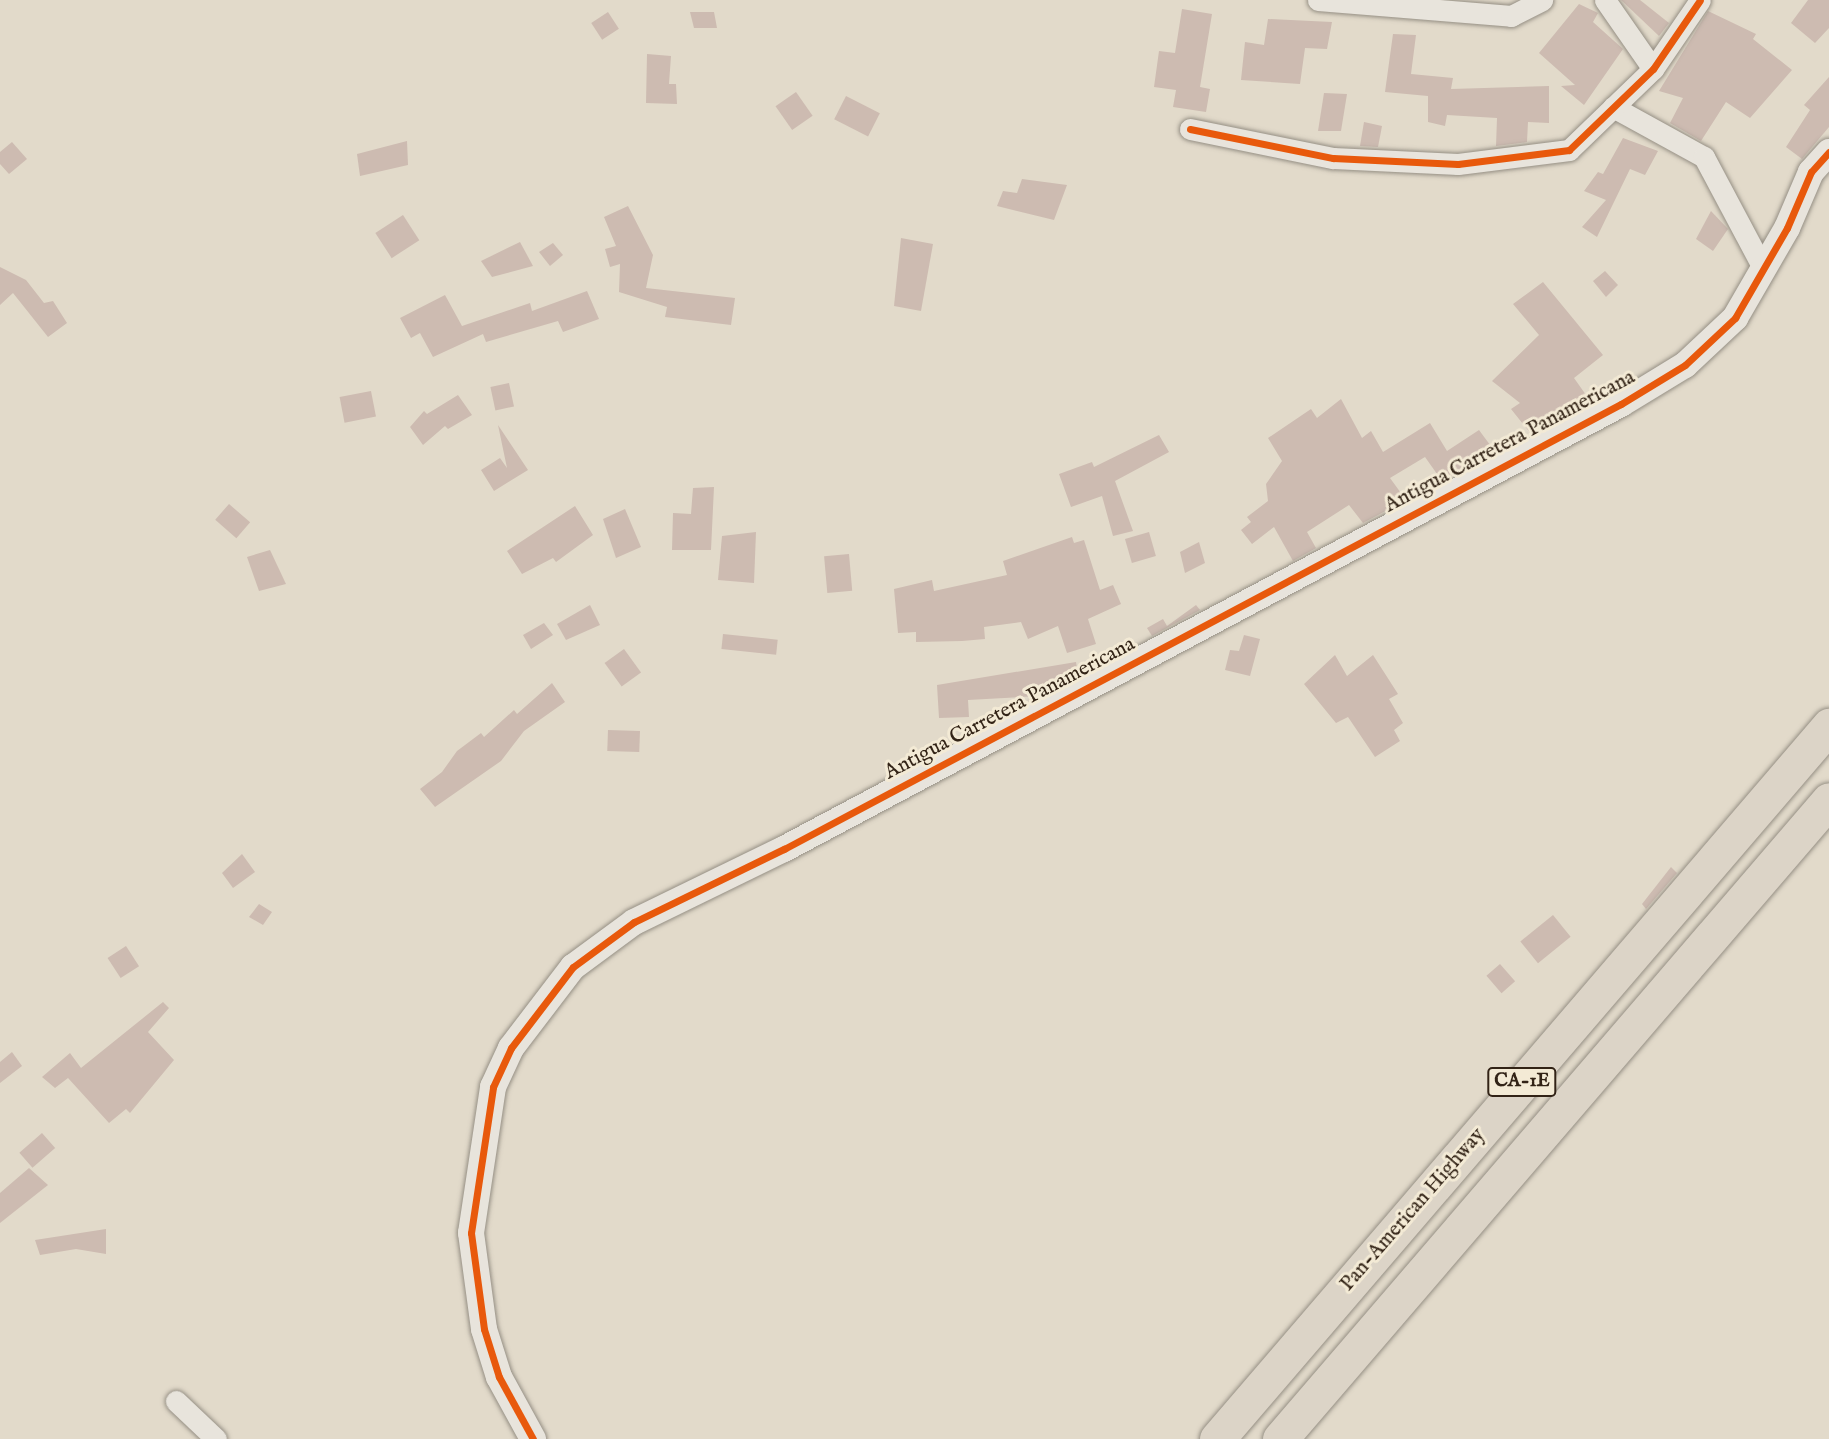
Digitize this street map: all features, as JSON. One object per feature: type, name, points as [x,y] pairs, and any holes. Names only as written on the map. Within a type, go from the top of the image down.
[{"type":"highway","name":"Pan-American Highway","points":[[1217,1439],[1829,726]]},
{"type":"highway","name":"CA-1E","points":[[1280,1439],[1829,800]]},
{"type":"street","points":[[1318,0],[1511,16],[1542,0]]},
{"type":"street","points":[[1605,0],[1653,69]]},
{"type":"street","points":[[1190,129],[1333,158],[1458,164],[1569,150],[1653,69],[1700,0]]},
{"type":"street","points":[[1613,107],[1704,158],[1762,266]]},
{"type":"street","name":"Antigua Carretera Panamericana","points":[[533,1439],[499,1377],[484,1329],[471,1233],[493,1087],[511,1048],[573,967],[634,922],[796,842],[1621,404],[1709,346],[1749,297],[1762,266],[1787,228],[1811,172],[1829,152]]},
{"type":"street","points":[[176,1401],[216,1439]]},
{"type":"building","points":[[1621,0],[1640,0],[1669,23],[1659,36]]},
{"type":"building","points":[[1808,0],[1829,0],[1829,28],[1815,43],[1791,23]]},
{"type":"building","points":[[1579,4],[1598,13],[1593,22],[1623,49],[1584,105],[1561,86],[1575,85],[1539,53]]},
{"type":"building","points":[[1182,9],[1212,14],[1200,87],[1210,89],[1206,112],[1173,107],[1176,90],[1154,87],[1159,51],[1175,53]]},
{"type":"building","points":[[1708,11],[1756,34],[1753,39],[1792,70],[1750,118],[1726,102],[1701,141],[1670,123],[1683,98],[1659,91]]},
{"type":"building","points":[[608,12],[619,29],[602,40],[591,23]]},
{"type":"building","points":[[690,12],[714,12],[717,28],[694,28]]},
{"type":"building","points":[[1268,19],[1332,22],[1327,49],[1305,48],[1300,84],[1241,80],[1245,42],[1264,45]]},
{"type":"building","points":[[1393,34],[1416,35],[1411,74],[1453,78],[1451,89],[1549,86],[1549,123],[1528,122],[1527,142],[1496,146],[1497,118],[1447,115],[1445,126],[1428,122],[1428,96],[1385,92]]},
{"type":"building","points":[[647,54],[671,56],[669,84],[676,84],[677,104],[646,103]]},
{"type":"building","points":[[1829,77],[1829,127],[1802,159],[1786,147],[1810,110],[1804,105]]},
{"type":"building","points":[[796,92],[813,116],[792,130],[776,106]]},
{"type":"building","points":[[1324,93],[1347,94],[1341,131],[1318,131]]},
{"type":"building","points":[[846,96],[880,113],[868,136],[834,119]]},
{"type":"building","points":[[1364,122],[1382,126],[1378,147],[1360,146]]},
{"type":"building","points":[[1623,138],[1658,151],[1645,175],[1630,169],[1597,237],[1582,227],[1606,200],[1584,191],[1598,172],[1603,174]]},
{"type":"building","points":[[407,141],[408,165],[360,176],[357,154]]},
{"type":"building","points":[[12,142],[27,159],[9,174],[0,164],[0,152]]},
{"type":"building","points":[[1022,179],[1067,185],[1054,220],[997,206],[1003,191],[1017,193]]},
{"type":"building","points":[[628,206],[653,255],[646,288],[735,298],[731,325],[665,317],[667,307],[619,292],[620,264],[610,267],[605,249],[616,246],[604,217]]},
{"type":"building","points":[[1711,211],[1728,229],[1713,251],[1696,239]]},
{"type":"building","points":[[403,215],[419,240],[392,258],[375,233]]},
{"type":"building","points":[[901,238],[933,244],[921,311],[894,306]]},
{"type":"building","points":[[520,242],[533,266],[492,277],[481,261]]},
{"type":"building","points":[[553,243],[563,255],[550,266],[539,252]]},
{"type":"building","points":[[0,267],[26,280],[44,303],[53,301],[67,323],[48,337],[13,293],[0,305]]},
{"type":"building","points":[[1605,271],[1618,285],[1606,297],[1593,281]]},
{"type":"building","points":[[1543,282],[1603,355],[1574,378],[1591,402],[1531,434],[1511,409],[1520,403],[1492,381],[1539,335],[1513,304]]},
{"type":"building","points":[[587,291],[599,319],[563,332],[558,321],[486,342],[483,334],[433,357],[420,333],[411,338],[400,318],[445,295],[462,326],[530,303],[532,311]]},
{"type":"building","points":[[509,383],[514,406],[495,410],[490,387]]},
{"type":"building","points":[[371,391],[376,417],[345,423],[340,397]]},
{"type":"building","points":[[458,395],[472,415],[448,429],[445,426],[423,445],[410,427],[424,411],[427,414]]},
{"type":"building","points":[[1341,399],[1362,438],[1371,431],[1383,452],[1430,423],[1447,451],[1479,430],[1496,453],[1442,481],[1425,457],[1390,478],[1406,500],[1363,523],[1349,505],[1307,532],[1316,548],[1293,561],[1274,527],[1252,544],[1241,530],[1251,522],[1247,517],[1268,501],[1266,484],[1282,461],[1268,438],[1311,409],[1317,418]]},
{"type":"building","points":[[498,425],[528,470],[494,491],[481,470],[500,458],[507,468]]},
{"type":"building","points":[[1159,435],[1169,452],[1115,481],[1133,531],[1113,536],[1102,496],[1071,507],[1059,474],[1092,462],[1094,467]]},
{"type":"building","points":[[714,487],[711,550],[672,550],[673,513],[691,514],[693,488]]},
{"type":"building","points":[[229,504],[250,522],[236,538],[215,520]]},
{"type":"building","points":[[575,506],[593,535],[556,562],[553,558],[522,574],[507,551]]},
{"type":"building","points":[[625,509],[641,547],[616,558],[603,519]]},
{"type":"building","points":[[756,532],[754,583],[718,580],[722,536]]},
{"type":"building","points":[[1149,532],[1156,556],[1132,563],[1125,539]]},
{"type":"building","points":[[1072,537],[1074,543],[1084,540],[1100,590],[1113,585],[1121,604],[1088,619],[1096,644],[1067,653],[1058,626],[1028,639],[1021,622],[984,627],[985,639],[916,642],[916,632],[898,633],[894,589],[932,580],[934,591],[1007,575],[1003,561]]},
{"type":"building","points":[[1199,542],[1205,563],[1185,573],[1180,552]]},
{"type":"building","points":[[270,550],[286,584],[259,591],[247,557]]},
{"type":"building","points":[[849,554],[852,591],[827,593],[824,556]]},
{"type":"building","points":[[590,605],[600,625],[566,640],[557,624]]},
{"type":"building","points":[[1196,605],[1200,610],[1152,636],[1147,628],[1163,619],[1167,626]]},
{"type":"building","points":[[544,623],[553,635],[531,649],[523,635]]},
{"type":"building","points":[[723,634],[778,640],[776,655],[721,649]]},
{"type":"building","points":[[1244,635],[1260,639],[1250,676],[1225,670],[1230,650],[1239,651]]},
{"type":"building","points":[[624,649],[641,672],[622,687],[605,663]]},
{"type":"building","points":[[1335,655],[1347,676],[1373,655],[1398,694],[1389,699],[1403,723],[1394,730],[1400,741],[1375,757],[1348,717],[1336,723],[1304,684]]},
{"type":"building","points":[[1076,662],[1078,675],[1038,696],[968,700],[969,717],[939,718],[937,685]]},
{"type":"building","points":[[552,683],[565,702],[524,731],[501,761],[435,807],[420,789],[442,772],[457,751],[481,733],[484,737],[514,710],[517,714]]},
{"type":"building","points":[[608,730],[640,731],[639,752],[607,751]]},
{"type":"building","points":[[242,854],[255,872],[233,888],[222,873]]},
{"type":"building","points":[[1671,867],[1677,873],[1646,909],[1642,904]]},
{"type":"building","points":[[259,904],[272,912],[263,925],[249,917]]},
{"type":"building","points":[[1553,915],[1571,937],[1538,963],[1520,941]]},
{"type":"building","points":[[126,946],[139,966],[121,978],[108,958]]},
{"type":"building","points":[[1500,964],[1515,981],[1502,993],[1486,976]]},
{"type":"building","points":[[163,1002],[169,1008],[148,1032],[174,1060],[130,1113],[126,1109],[109,1123],[68,1078],[55,1088],[42,1077],[70,1053],[81,1068]]},
{"type":"building","points":[[12,1052],[22,1066],[0,1083],[0,1062]]},
{"type":"building","points":[[42,1133],[55,1148],[32,1168],[19,1153]]},
{"type":"building","points":[[29,1168],[48,1185],[0,1223],[0,1193]]},
{"type":"building","points":[[106,1229],[106,1254],[76,1249],[40,1255],[35,1240]]},
{"type":"cycle path","points":[[1190,129],[1333,158],[1458,164],[1569,150],[1653,69],[1700,0]]},
{"type":"cycle path","points":[[533,1439],[499,1377],[484,1329],[471,1233],[493,1087],[511,1048],[573,967],[634,922],[784,849],[1621,404],[1685,365],[1735,318],[1787,228],[1811,172],[1829,152]]}]
